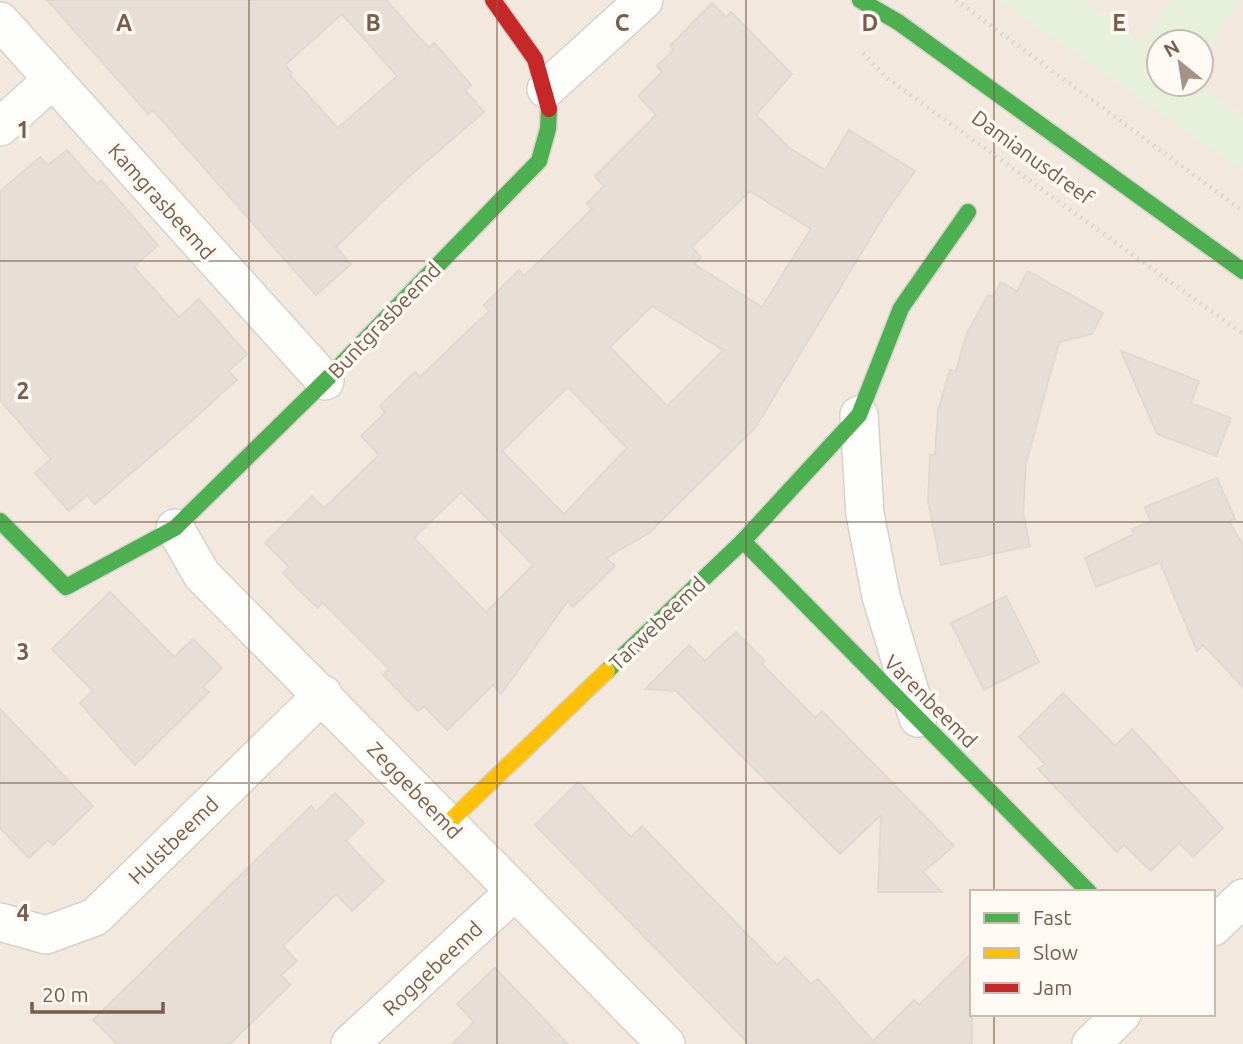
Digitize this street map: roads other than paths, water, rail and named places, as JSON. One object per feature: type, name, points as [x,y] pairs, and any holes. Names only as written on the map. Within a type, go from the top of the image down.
[{"type":"street","name":"Buntgrasbeemd","points":[[0,521],[66,587],[175,528],[325,381],[539,161],[549,126],[546,89],[521,32],[493,0]]},
{"type":"street","points":[[546,89],[644,0]]},
{"type":"street","name":"Damianusdreef","points":[[860,0],[898,22],[1243,271]]},
{"type":"street","name":"Damianusdreef","points":[[882,0],[898,22]]},
{"type":"street","name":"Kamgrasbeemd","points":[[0,21],[325,381]]},
{"type":"street","points":[[0,127],[52,80]]},
{"type":"street","name":"Tarwebeemd","points":[[447,824],[743,541],[859,415],[901,308],[968,212]]},
{"type":"street","name":"Tarwebeemd","points":[[859,415],[865,514],[881,596],[918,718]]},
{"type":"street","name":"Zeggebeemd","points":[[175,528],[202,575],[323,694],[447,824],[666,1044]]},
{"type":"street","name":"Varenbeemd","points":[[743,541],[1087,890]]},
{"type":"street","name":"Hulstbeemd","points":[[0,922],[46,935],[95,917],[323,694]]},
{"type":"street","name":"Roggebeemd","points":[[350,1044],[514,892]]},
{"type":"street","points":[[1215,925],[1243,898]]}]
